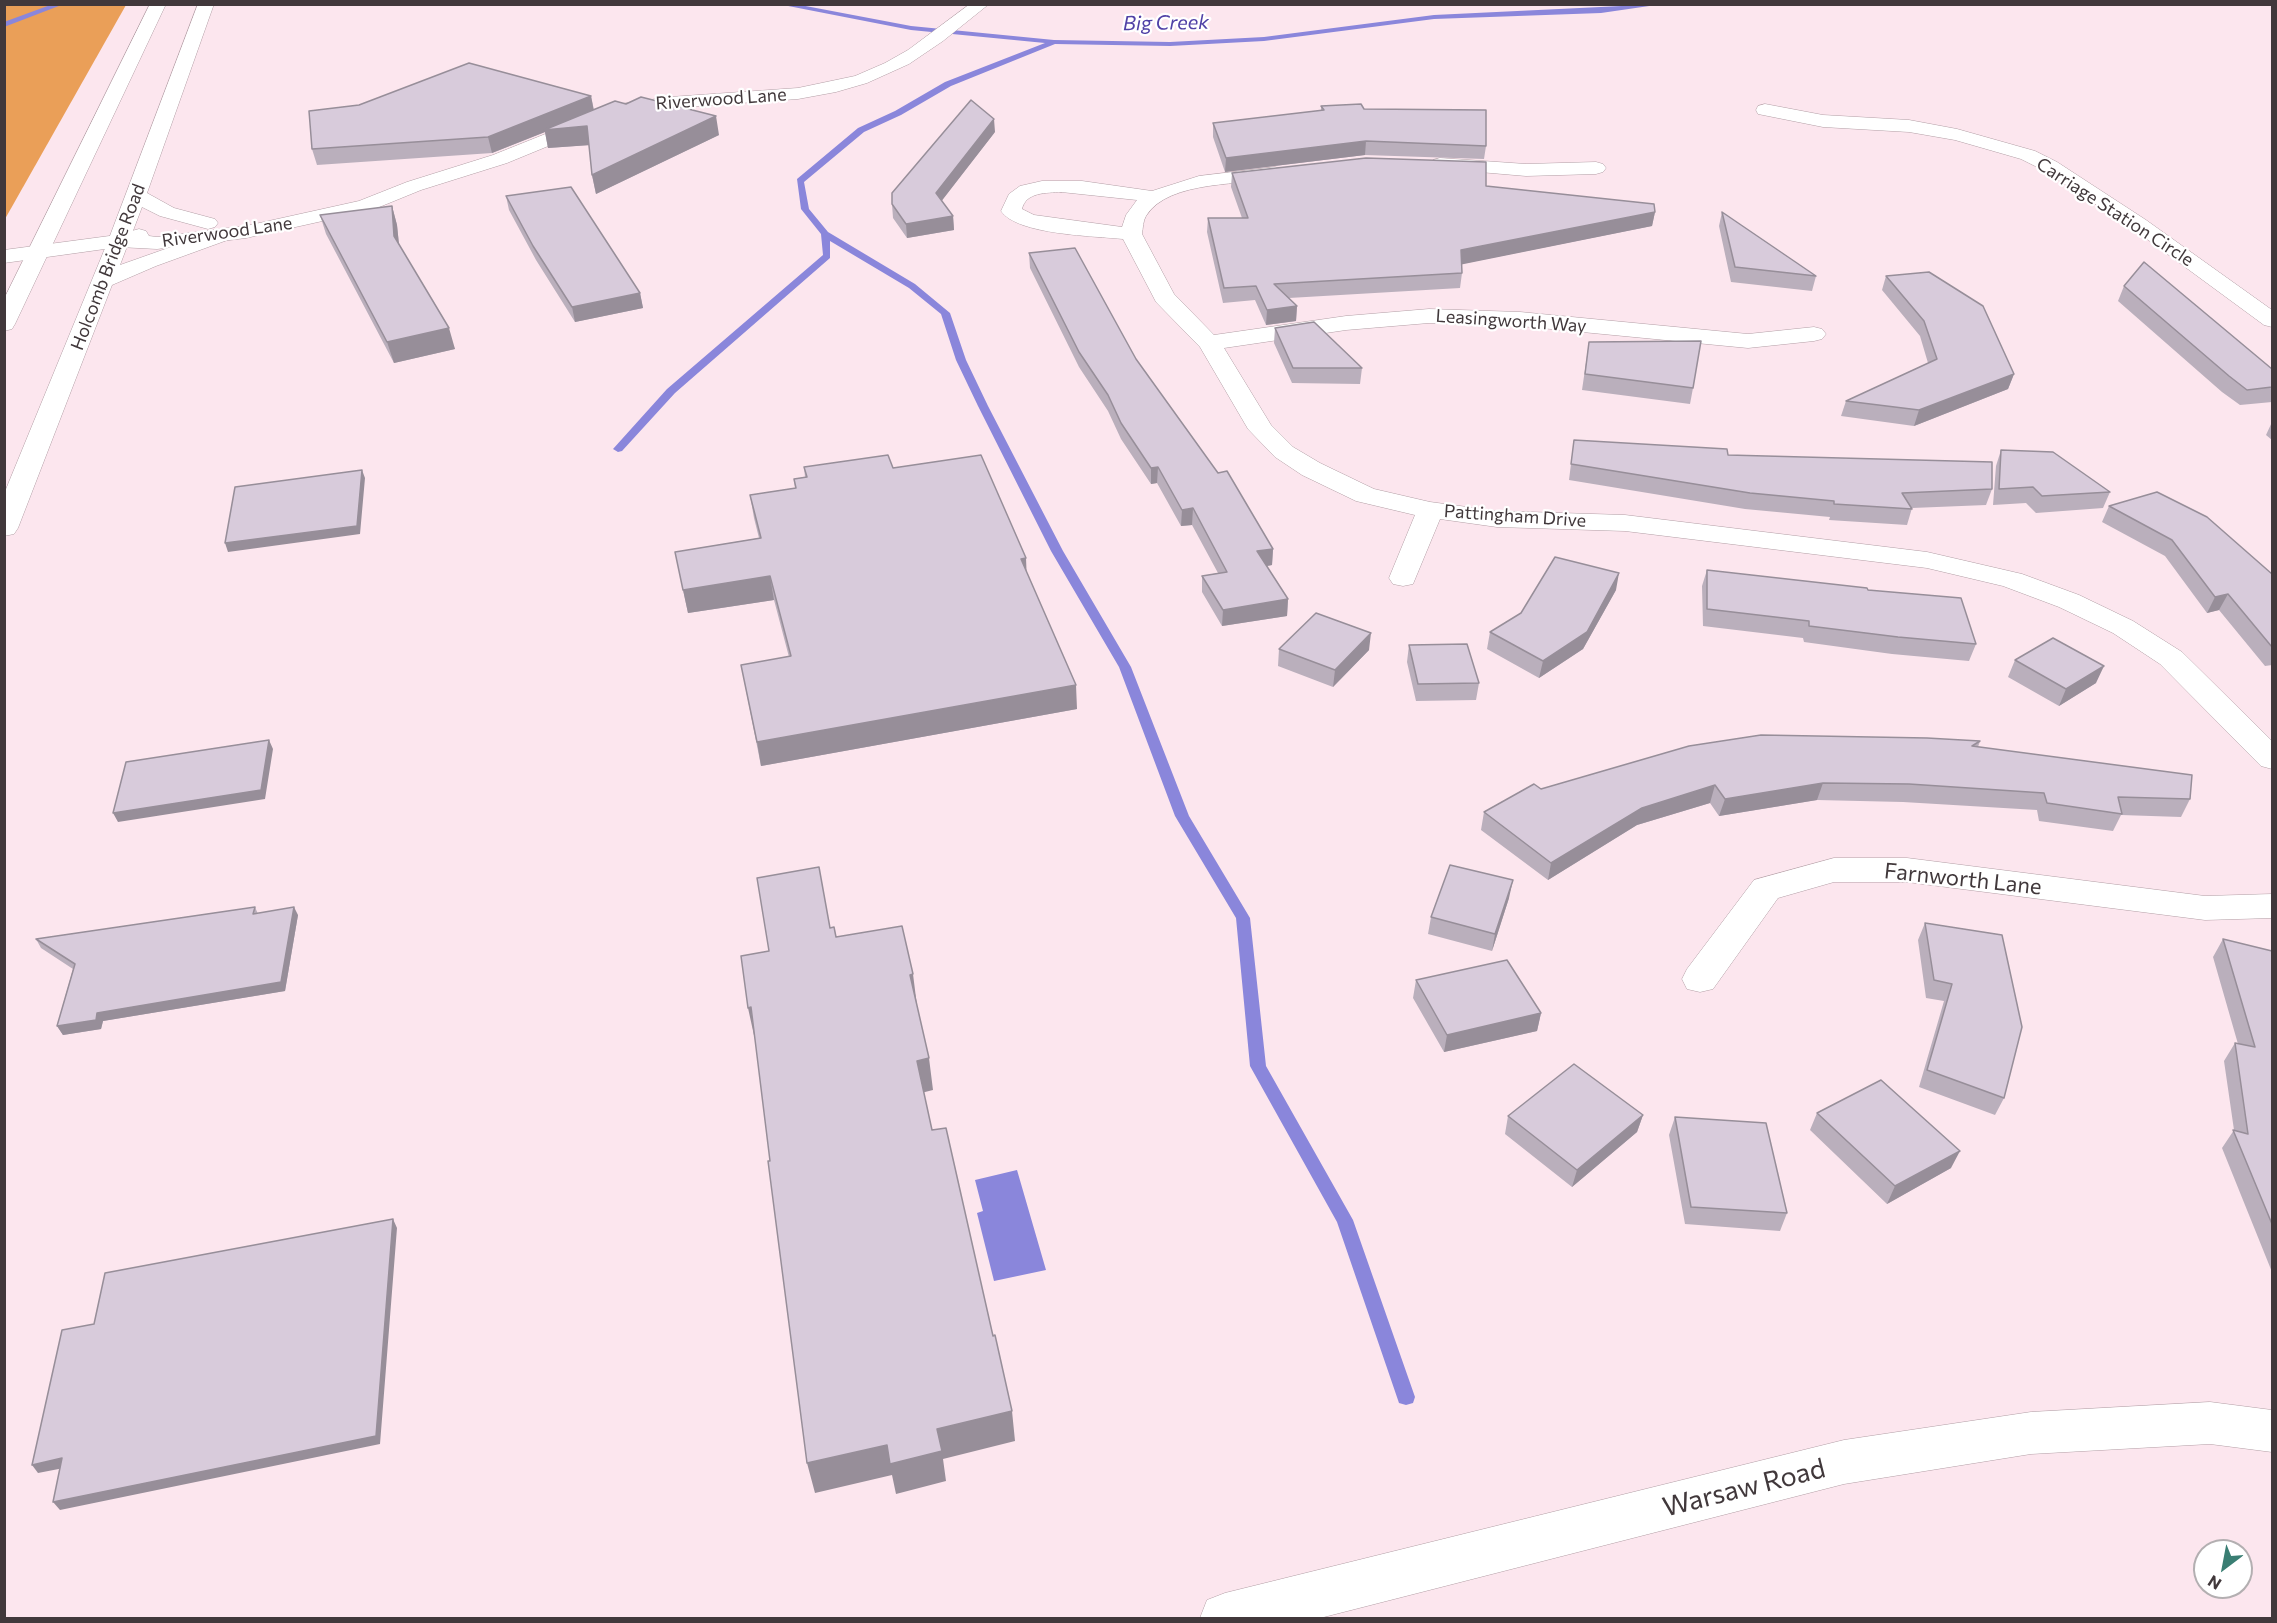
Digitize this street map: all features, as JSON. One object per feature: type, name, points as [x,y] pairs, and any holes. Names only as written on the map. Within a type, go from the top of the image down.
[{"type":"street","name":"Riverwood Lane","points":[[4,257],[119,241],[165,228],[217,229],[290,223],[365,206],[414,186],[500,159],[620,110],[658,103],[784,96],[813,92],[863,79],[891,67],[981,4]]},
{"type":"street","name":"Holcomb Bridge Road","points":[[4,528],[119,241],[206,6]]},
{"type":"street","points":[[4,324],[155,10]]},
{"type":"street","name":"Carriage Station Circle","points":[[1765,110],[1823,121],[1909,126],[1957,135],[2028,155],[2050,166],[2139,224],[2272,320]]},
{"type":"street","points":[[1419,163],[1526,170],[1596,168]]},
{"type":"street","points":[[1154,197],[1057,185],[1029,189],[1015,198],[1011,211],[1029,221],[1061,227],[1131,234],[1136,216],[1154,197],[1167,191],[1207,182],[1294,171]]},
{"type":"street","points":[[136,195],[167,212],[217,229]]},
{"type":"street","points":[[103,282],[217,229]]},
{"type":"street","name":"Pattingham Drive","points":[[1131,234],[1164,297],[1209,343],[1261,429],[1284,452],[1311,469],[1365,495],[1430,510],[1497,519],[1625,523],[1927,560],[2012,580],[2069,601],[2123,627],[2171,658],[2272,759]]},
{"type":"street","name":"Leasingworth Way","points":[[1209,343],[1323,325],[1429,316],[1520,319],[1748,341],[1814,334]]},
{"type":"street","points":[[1403,578],[1430,510]]},
{"type":"street","name":"Farnworth Lane","points":[[1700,979],[1766,889],[1834,870],[1907,870],[2205,908],[2272,906]]},
{"type":"street","name":"Warsaw Road","points":[[1225,1618],[1844,1462],[2031,1433],[2210,1423],[2272,1431]]},
{"type":"shaded area","points":[[4,5],[126,5],[5,219]]},
{"type":"shaded area","points":[[1017,1170],[1046,1270],[994,1281],[977,1213],[983,1211],[975,1180]]},
{"type":"building","points":[[469,63],[591,96],[488,137],[312,149],[309,111],[359,105]]},
{"type":"building","points":[[641,97],[716,116],[592,175],[587,126],[544,130],[615,101],[626,104]]},
{"type":"building","points":[[971,100],[994,119],[936,193],[953,216],[906,224],[892,204],[892,193]]},
{"type":"building","points":[[1361,104],[1364,109],[1486,110],[1486,146],[1366,141],[1226,158],[1213,123],[1324,110],[1321,106]]},
{"type":"building","points":[[1366,158],[1486,162],[1486,186],[1654,204],[1655,212],[1461,250],[1462,273],[1274,284],[1297,306],[1267,310],[1256,286],[1224,288],[1208,218],[1248,218],[1232,173]]},
{"type":"building","points":[[571,187],[640,293],[572,307],[533,246],[506,196]]},
{"type":"building","points":[[392,206],[394,236],[449,328],[387,342],[320,215]]},
{"type":"building","points":[[1722,212],[1816,276],[1735,267]]},
{"type":"building","points":[[1075,248],[1136,359],[1218,473],[1227,471],[1273,549],[1257,551],[1288,599],[1223,610],[1202,576],[1227,572],[1193,508],[1182,510],[1158,467],[1151,468],[1121,423],[1108,395],[1079,352],[1029,253]]},
{"type":"building","points":[[2144,262],[2272,369],[2272,387],[2247,390],[2124,286]]},
{"type":"building","points":[[1929,272],[1983,306],[2014,374],[1919,410],[1846,401],[1937,359],[1924,321],[1886,276]]},
{"type":"building","points":[[1314,322],[1362,368],[1293,368],[1275,328]]},
{"type":"building","points":[[1701,341],[1693,388],[1585,374],[1589,342]]},
{"type":"building","points":[[1574,440],[1727,449],[1728,455],[1992,462],[1992,489],[1902,493],[1912,509],[1834,504],[1834,501],[1750,493],[1571,464]]},
{"type":"building","points":[[2001,450],[2053,452],[2110,492],[2042,496],[2033,487],[1999,489]]},
{"type":"building","points":[[888,455],[893,468],[981,455],[1026,558],[1021,559],[1076,685],[757,742],[741,665],[791,656],[770,576],[683,590],[675,552],[761,538],[750,495],[796,488],[794,479],[807,477],[804,467]]},
{"type":"building","points":[[362,470],[357,526],[225,543],[235,487]]},
{"type":"building","points":[[2157,492],[2207,517],[2272,574],[2272,647],[2228,594],[2215,597],[2172,540],[2109,506]]},
{"type":"building","points":[[1555,557],[1619,573],[1587,632],[1543,661],[1490,632],[1521,613]]},
{"type":"building","points":[[1707,570],[1867,588],[1868,590],[1961,598],[1976,644],[1809,626],[1809,621],[1707,609]]},
{"type":"building","points":[[1316,613],[1371,633],[1335,670],[1279,649]]},
{"type":"building","points":[[2053,638],[2104,666],[2066,689],[2015,660]]},
{"type":"building","points":[[1467,644],[1479,683],[1418,684],[1409,645]]},
{"type":"building","points":[[1761,735],[1980,741],[1972,746],[2192,775],[2190,799],[2118,797],[2122,814],[2047,803],[2044,793],[1909,784],[1823,783],[1725,799],[1715,785],[1642,808],[1551,863],[1484,812],[1534,784],[1541,789],[1689,746]]},
{"type":"building","points":[[269,740],[261,790],[113,813],[126,762]]},
{"type":"building","points":[[1450,865],[1513,880],[1495,934],[1431,917]]},
{"type":"building","points":[[819,867],[830,928],[834,927],[836,937],[902,926],[913,974],[910,975],[929,1058],[917,1061],[932,1130],[946,1128],[1012,1411],[937,1429],[942,1451],[890,1464],[887,1445],[807,1463],[768,1161],[770,1161],[751,1007],[748,1008],[741,956],[769,951],[757,878]]},
{"type":"building","points":[[255,907],[253,914],[294,907],[281,982],[97,1013],[96,1020],[57,1026],[75,964],[36,939]]},
{"type":"building","points":[[1925,923],[2002,935],[2022,1027],[2004,1098],[1927,1070],[1952,984],[1934,980]]},
{"type":"building","points":[[2223,939],[2272,951],[2272,1224],[2233,1130],[2248,1134],[2235,1043],[2255,1047]]},
{"type":"building","points":[[1507,960],[1541,1013],[1447,1035],[1416,980]]},
{"type":"building","points":[[1574,1064],[1643,1115],[1577,1170],[1508,1116]]},
{"type":"building","points":[[1881,1080],[1960,1151],[1895,1186],[1817,1113]]},
{"type":"building","points":[[1675,1117],[1766,1123],[1787,1213],[1691,1207]]},
{"type":"building","points":[[393,1219],[376,1436],[53,1502],[62,1458],[32,1465],[62,1330],[94,1324],[105,1273]]},
{"type":"waterway","name":"Big Creek","points":[[4,25],[61,4]]},
{"type":"waterway","name":"Big Creek","points":[[781,4],[911,28],[1054,42]]},
{"type":"waterway","name":"Big Creek","points":[[1054,42],[1170,44],[1264,39],[1434,17],[1601,11],[1660,4]]},
{"type":"waterway","points":[[825,234],[805,209],[800,181],[861,130],[898,113],[948,84],[1054,42]]},
{"type":"waterway","points":[[618,449],[671,391],[827,256],[825,234]]},
{"type":"waterway","points":[[825,234],[912,286],[945,313],[961,360],[983,406],[1057,551],[1125,667],[1182,816],[1243,918],[1258,1066],[1345,1220],[1406,1397]]}]
